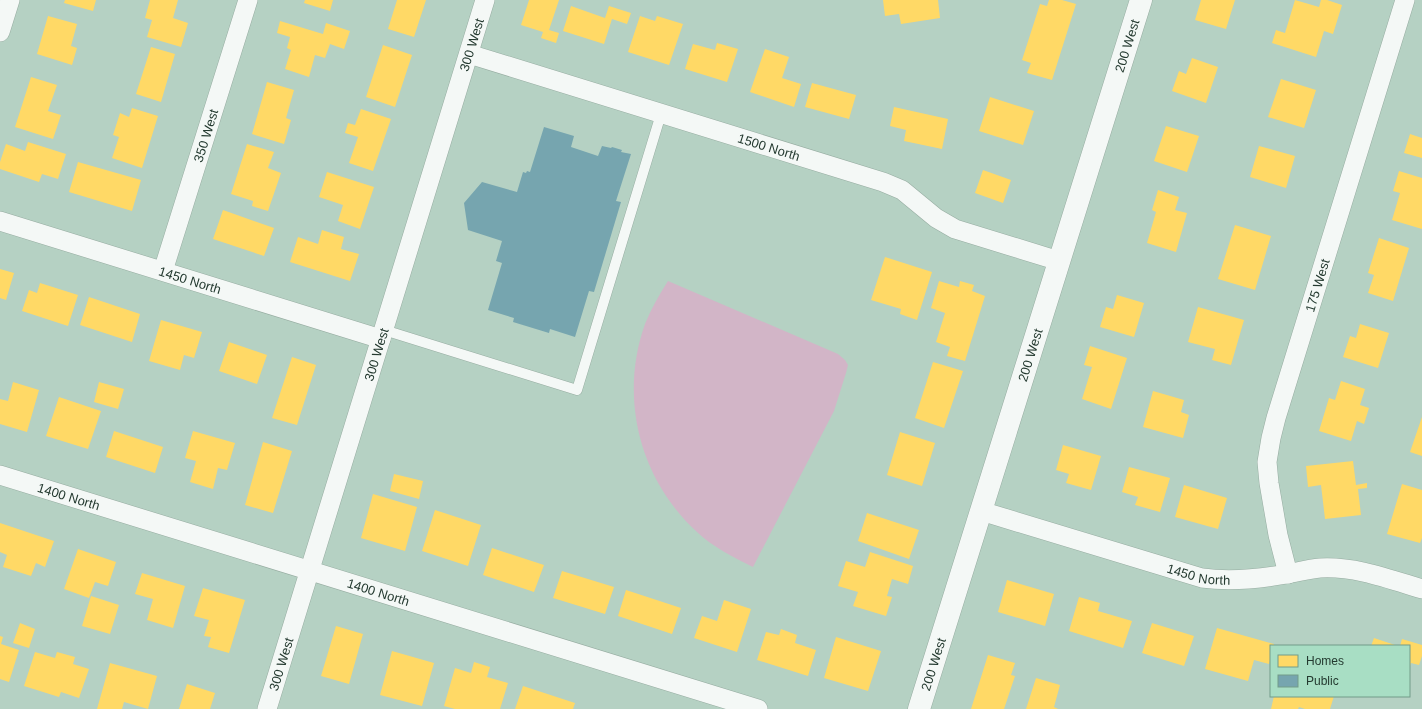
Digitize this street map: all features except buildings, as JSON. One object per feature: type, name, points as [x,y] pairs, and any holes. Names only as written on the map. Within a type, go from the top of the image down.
[{"type":"main road","name":"200 West","points":[[919,709],[1141,0]]},
{"type":"street","points":[[0,32],[10,0]]},
{"type":"street","name":"350 West","points":[[163,271],[248,0]]},
{"type":"street","name":"300 West","points":[[267,709],[485,0]]},
{"type":"street","name":"175 West","points":[[1288,574],[1278,535],[1269,484],[1268,462],[1270,438],[1405,0]]},
{"type":"street","name":"1500 North","points":[[469,54],[888,184],[902,190],[936,218],[955,228],[1059,261]]},
{"type":"street","name":"1450 North","points":[[0,221],[163,271],[382,334]]},
{"type":"street","name":"1400 North","points":[[0,474],[758,709]]},
{"type":"street","name":"1450 North","points":[[981,511],[1202,578],[1219,581],[1236,581],[1320,568],[1352,570],[1368,573],[1422,589]]},
{"type":"lane","points":[[382,334],[577,390],[661,114]]},
{"type":"shaded area","points":[[668,281],[838,354],[848,365],[834,411],[753,567],[716,547],[697,532],[677,511],[661,487],[648,462],[640,436],[635,408],[634,380],[637,352],[647,318]]}]
